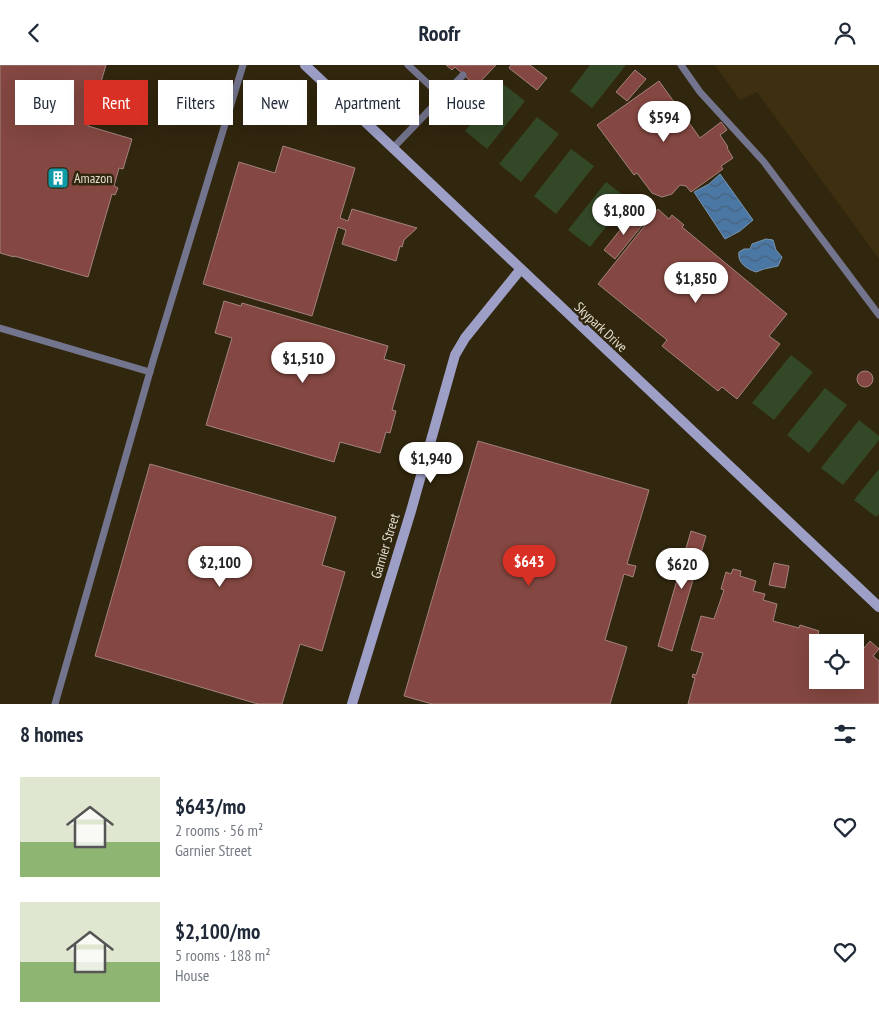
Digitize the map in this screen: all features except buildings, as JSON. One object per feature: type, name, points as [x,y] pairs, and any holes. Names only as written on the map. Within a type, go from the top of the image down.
[{"type":"main road","name":"Skypark Drive","points":[[305,65],[879,607]]},
{"type":"main road","name":"Garnier Street","points":[[352,704],[411,511],[455,355],[465,338],[520,270]]},
{"type":"lane","points":[[55,704],[150,372],[243,65]]},
{"type":"lane","points":[[408,65],[429,85]]},
{"type":"lane","points":[[681,65],[700,92],[764,161],[879,315]]},
{"type":"lane","points":[[459,80],[464,75]]},
{"type":"lane","points":[[393,148],[429,111]]},
{"type":"lane","points":[[0,328],[150,372]]},
{"type":"shaded area","points":[[715,65],[879,65],[879,259],[757,92],[740,100]]},
{"type":"green space","points":[[590,65],[626,65],[592,108],[570,91]]},
{"type":"green space","points":[[503,84],[525,101],[487,149],[465,131],[470,125],[503,125]]},
{"type":"green space","points":[[537,117],[559,134],[521,182],[499,164]]},
{"type":"green space","points":[[571,149],[594,166],[556,214],[534,196]]},
{"type":"green space","points":[[606,182],[628,199],[590,247],[568,230]]},
{"type":"green space","points":[[791,355],[813,372],[774,420],[752,403]]},
{"type":"green space","points":[[825,388],[847,405],[809,453],[787,435]]},
{"type":"green space","points":[[859,420],[879,436],[879,440],[843,485],[821,468]]},
{"type":"green space","points":[[879,469],[879,514],[876,517],[854,500]]},
{"type":"water","points":[[720,174],[753,220],[740,231],[725,239],[694,192],[709,184]]},
{"type":"water","points":[[766,239],[773,240],[776,250],[782,257],[778,266],[756,272],[741,262],[739,252],[744,249],[750,249],[752,244]]},
{"type":"place","name":"Amazon","points":[[58,178]]}]
